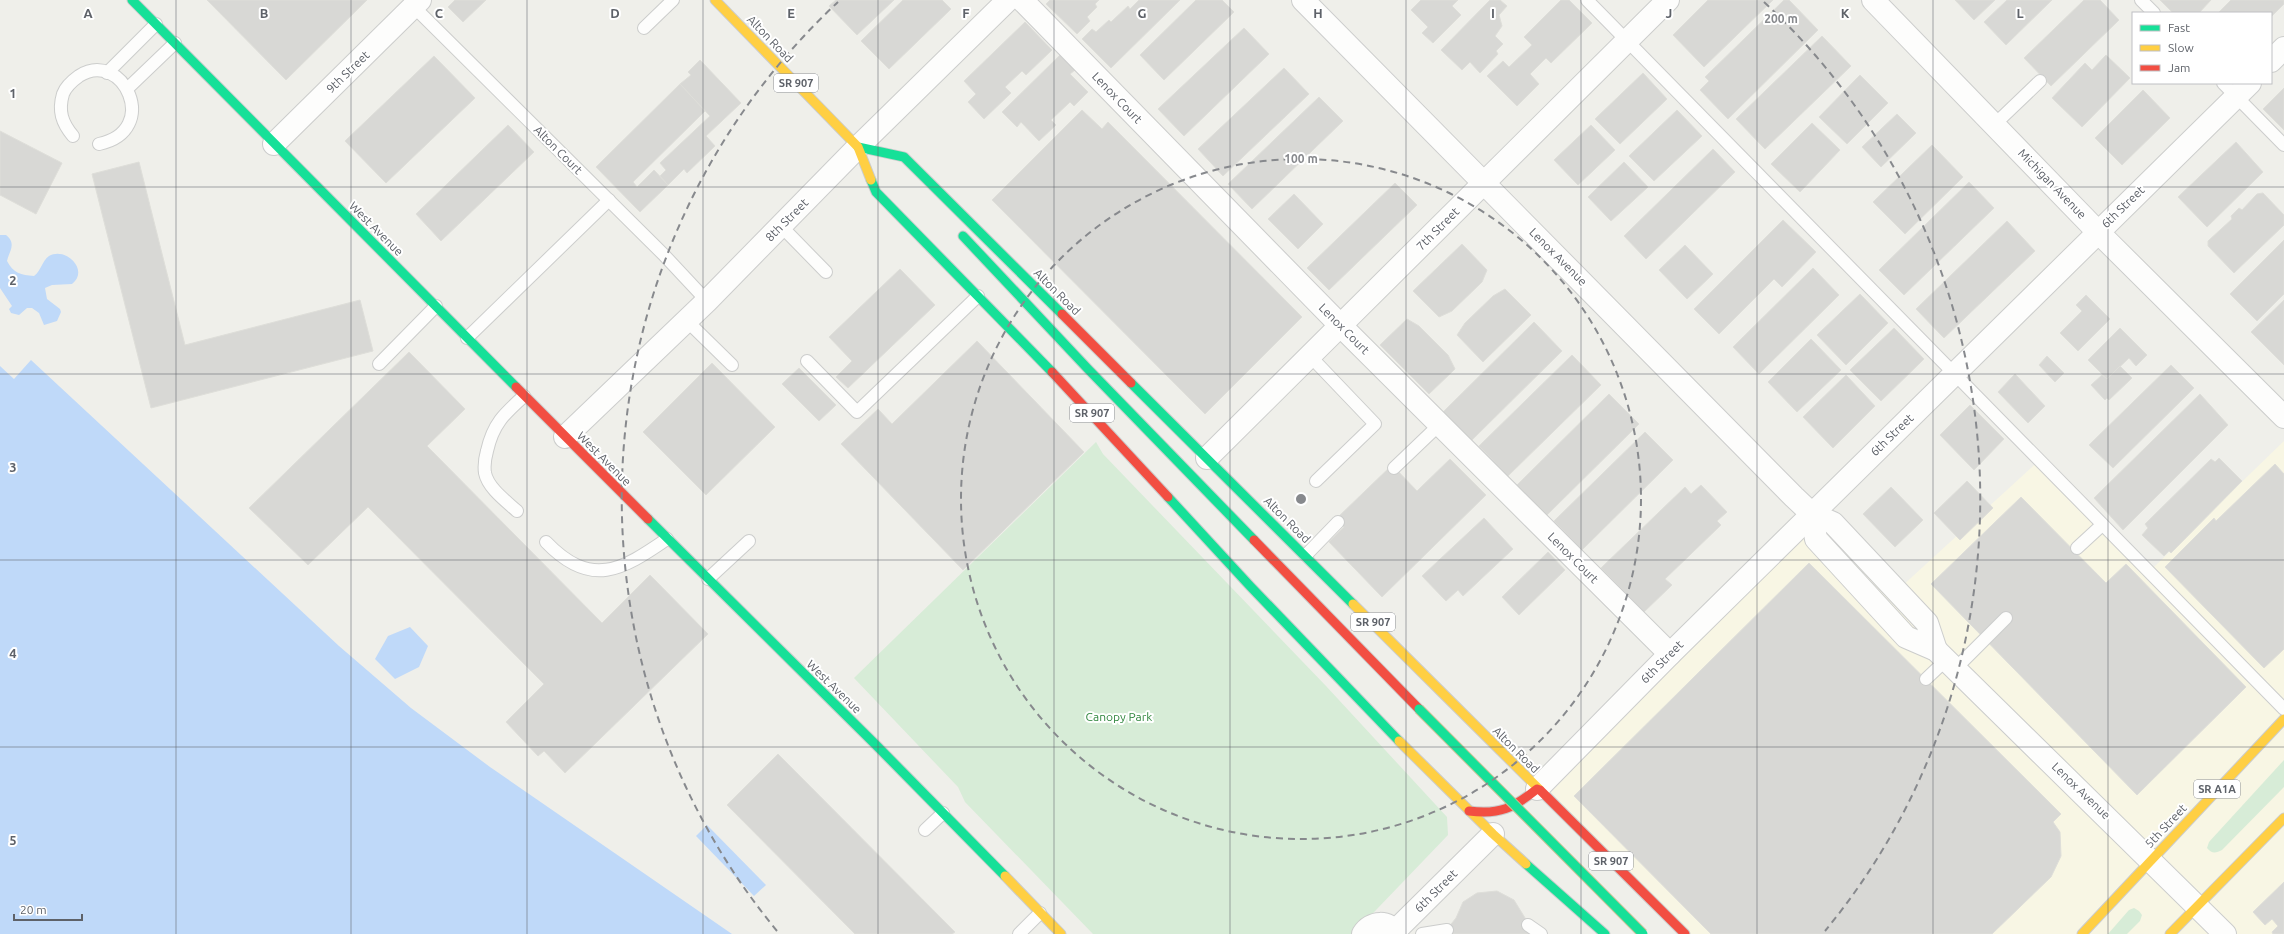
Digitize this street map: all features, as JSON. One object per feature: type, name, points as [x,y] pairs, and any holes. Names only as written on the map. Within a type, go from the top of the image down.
[{"type":"main road","name":"West Avenue","points":[[132,0],[524,396],[943,813],[1061,934]]},
{"type":"main road","name":"Alton Road","points":[[715,0],[858,147],[876,192],[1082,402],[1250,586],[1469,811],[1603,932]]},
{"type":"main road","name":"Alton Road","points":[[858,147],[904,157],[1306,555],[1537,789],[1685,934]]},
{"type":"main road","points":[[858,147],[896,163]]},
{"type":"main road","points":[[959,231],[1088,370],[1419,709],[1643,934]]},
{"type":"main road","name":"5th Street","points":[[2082,934],[2284,719]]},
{"type":"main road","points":[[1469,811],[1490,814],[1513,808],[1537,789]]},
{"type":"main road","points":[[2170,934],[2284,818]]},
{"type":"street","name":"8th Street","points":[[565,437],[707,301],[858,147],[1008,0]]},
{"type":"street","name":"Lenox Court","points":[[1022,0],[1341,326],[1670,654]]},
{"type":"street","name":"Lenox Avenue","points":[[1303,0],[1812,514],[1833,524],[1927,623],[1946,660],[2225,934]]},
{"type":"street","name":"7th Street","points":[[1207,458],[1668,0]]},
{"type":"street","name":"Michigan Avenue","points":[[1873,0],[2098,232],[2284,417]]},
{"type":"street","name":"9th Street","points":[[274,144],[414,3]]},
{"type":"street","points":[[2272,60],[2284,48]]},
{"type":"street","name":"6th Street","points":[[1537,789],[1670,654],[2098,232],[2236,88]]},
{"type":"street","name":"6th Street","points":[[1396,933],[1493,834]]},
{"type":"street","points":[[1363,934],[1375,924],[1386,925],[1396,933]]},
{"type":"lane","points":[[644,28],[673,0]]},
{"type":"lane","points":[[1587,0],[2284,709]]},
{"type":"lane","points":[[2141,0],[2153,12]]},
{"type":"lane","name":"Alton Court","points":[[414,3],[707,301]]},
{"type":"lane","points":[[107,73],[156,24]]},
{"type":"lane","points":[[127,89],[175,43]]},
{"type":"lane","points":[[73,136],[65,127],[61,115],[60,102],[64,90],[72,81],[82,74],[95,71],[107,73],[118,78],[127,89],[133,105],[132,115],[128,126],[119,136],[109,142],[100,144]]},
{"type":"lane","points":[[1994,125],[2040,81]]},
{"type":"lane","points":[[2236,88],[2284,145]]},
{"type":"lane","points":[[467,338],[608,200]]},
{"type":"lane","points":[[781,226],[826,272]]},
{"type":"lane","points":[[807,361],[857,412],[978,296]]},
{"type":"lane","points":[[379,364],[436,306]]},
{"type":"lane","points":[[686,320],[732,365]]},
{"type":"lane","points":[[1310,356],[1375,424],[1316,481]]},
{"type":"lane","points":[[517,511],[500,496],[490,483],[485,473],[485,459],[491,434],[500,418],[524,396]]},
{"type":"lane","points":[[1394,468],[1440,425]]},
{"type":"lane","points":[[1306,555],[1338,522]]},
{"type":"lane","points":[[2077,548],[2102,524]]},
{"type":"lane","points":[[546,542],[572,564],[592,570],[608,570],[635,561],[667,539]]},
{"type":"lane","points":[[708,579],[749,541]]},
{"type":"lane","points":[[1926,679],[1946,660],[2006,618]]},
{"type":"lane","points":[[925,830],[943,813]]},
{"type":"lane","points":[[1019,934],[1040,913]]},
{"type":"lane","points":[[1528,925],[1541,934]]},
{"type":"lane","points":[[1422,934],[1447,930]]},
{"type":"lane","points":[[1585,934],[1603,932]]},
{"type":"shaded area","points":[[2284,441],[2284,934],[1681,934],[1551,792],[1828,509],[1901,587],[2044,456],[2153,568]]},
{"type":"green space","name":"Canopy Park","points":[[1096,442],[1103,454],[1326,686],[1447,817],[1448,835],[1353,934],[1093,934],[965,802],[958,787],[854,678]]},
{"type":"green space","points":[[2284,760],[2284,787],[2222,850],[2214,852],[2209,850],[2207,848],[2209,842]]},
{"type":"green space","points":[[2134,908],[2142,915],[2140,921],[2127,934],[2108,934],[2129,910]]},
{"type":"water","points":[[0,235],[6,235],[11,241],[12,245],[7,261],[9,265],[18,273],[34,276],[47,258],[55,254],[62,254],[68,257],[77,266],[77,278],[72,284],[52,285],[45,288],[47,299],[60,309],[61,312],[57,321],[44,325],[39,313],[32,308],[27,308],[19,315],[11,313],[9,309],[12,306],[0,288]]},
{"type":"water","points":[[31,360],[339,646],[411,708],[490,767],[732,934],[0,934],[0,366],[14,379]]},
{"type":"water","points":[[410,627],[428,646],[419,667],[395,679],[375,659],[388,636]]},
{"type":"water","points":[[707,825],[766,885],[754,896],[696,836]]},
{"type":"building","points":[[207,0],[367,0],[286,80]]},
{"type":"building","points":[[455,0],[486,0],[463,22],[448,7]]},
{"type":"building","points":[[836,0],[894,0],[857,35],[829,6]]},
{"type":"building","points":[[903,0],[942,0],[951,9],[889,69],[861,41]]},
{"type":"building","points":[[1050,0],[1099,0],[1095,4],[1097,7],[1087,17],[1090,21],[1077,34],[1046,4]]},
{"type":"building","points":[[1139,0],[1180,0],[1111,68],[1082,39],[1092,29],[1096,32],[1109,20],[1111,22],[1128,6],[1130,9]]},
{"type":"building","points":[[1196,0],[1222,0],[1234,12],[1164,80],[1140,55]]},
{"type":"building","points":[[1421,0],[1458,0],[1452,6],[1461,15],[1433,43],[1422,33],[1428,27],[1411,10]]},
{"type":"building","points":[[1490,0],[1500,0],[1507,6],[1499,15],[1502,26],[1495,36],[1503,44],[1496,51],[1498,54],[1480,73],[1470,62],[1462,70],[1441,50]]},
{"type":"building","points":[[1561,0],[1569,0],[1592,23],[1551,63],[1546,58],[1530,74],[1539,84],[1517,106],[1487,76],[1503,61],[1509,67],[1532,45],[1524,37]]},
{"type":"building","points":[[1708,0],[1773,0],[1704,67],[1673,35]]},
{"type":"building","points":[[1784,0],[1789,0],[1818,30],[1728,119],[1700,90],[1709,81],[1705,77]]},
{"type":"building","points":[[1955,0],[1995,0],[1974,20]]},
{"type":"building","points":[[2007,0],[2052,0],[2006,45],[1984,22]]},
{"type":"building","points":[[2084,0],[2100,0],[2119,20],[2051,86],[2024,58]]},
{"type":"building","points":[[2160,0],[2211,0],[2200,12],[2172,12]]},
{"type":"building","points":[[2231,0],[2284,0],[2284,4],[2272,16],[2272,12],[2219,12]]},
{"type":"building","points":[[1025,22],[1052,50],[1026,75],[1022,71],[1005,87],[1011,93],[984,119],[968,102],[976,94],[964,81]]},
{"type":"building","points":[[1244,28],[1269,54],[1184,136],[1158,109]]},
{"type":"building","points":[[1822,36],[1851,66],[1765,149],[1736,119]]},
{"type":"building","points":[[1060,55],[1075,70],[1070,74],[1088,92],[1074,106],[1070,102],[1051,120],[1056,125],[1039,141],[1021,122],[1017,127],[1002,112]]},
{"type":"building","points":[[2106,55],[2130,78],[2082,127],[2052,98],[2085,63],[2092,70]]},
{"type":"building","points":[[434,56],[475,98],[386,183],[345,141]]},
{"type":"building","points":[[700,60],[741,103],[706,136],[715,146],[687,173],[684,169],[668,185],[660,176],[666,170],[660,163],[710,116],[680,84],[691,75],[688,72]]},
{"type":"building","points":[[1284,68],[1309,94],[1223,176],[1198,149]]},
{"type":"building","points":[[1643,73],[1667,99],[1620,144],[1595,119]]},
{"type":"building","points":[[1860,75],[1888,103],[1847,144],[1819,117]]},
{"type":"building","points":[[680,84],[705,111],[633,182],[637,187],[654,170],[668,185],[640,212],[596,167]]},
{"type":"building","points":[[2284,88],[2284,130],[2263,109]]},
{"type":"building","points":[[2143,90],[2170,118],[2122,165],[2095,138]]},
{"type":"building","points":[[1319,97],[1343,121],[1252,209],[1228,184]]},
{"type":"building","points":[[1082,110],[1102,129],[1108,122],[1302,317],[1205,414],[992,200]]},
{"type":"building","points":[[1677,110],[1702,136],[1654,181],[1629,156]]},
{"type":"building","points":[[1897,114],[1916,133],[1881,167],[1862,147]]},
{"type":"building","points":[[1812,123],[1840,150],[1800,192],[1771,164]]},
{"type":"building","points":[[508,125],[534,152],[441,241],[416,214]]},
{"type":"building","points":[[1591,125],[1615,150],[1578,185],[1554,160]]},
{"type":"building","points":[[0,131],[62,163],[36,214],[0,195]]},
{"type":"building","points":[[2236,142],[2263,172],[2207,227],[2178,197]]},
{"type":"building","points":[[1932,145],[1963,177],[1905,234],[1873,202]]},
{"type":"building","points":[[1713,149],[1735,172],[1646,259],[1624,236]]},
{"type":"building","points":[[139,162],[185,345],[360,300],[373,351],[151,408],[92,174]]},
{"type":"building","points":[[1624,162],[1648,187],[1611,221],[1588,197]]},
{"type":"building","points":[[1969,182],[1994,208],[1904,295],[1879,270]]},
{"type":"building","points":[[1395,183],[1417,205],[1329,290],[1307,268]]},
{"type":"building","points":[[2263,193],[2284,215],[2284,225],[2234,273],[2208,246],[2208,241],[2232,219],[2231,216],[2239,208],[2242,210],[2257,194]]},
{"type":"building","points":[[1294,194],[1323,224],[1298,249],[1268,219]]},
{"type":"building","points":[[1783,220],[1816,252],[1782,287],[1774,279],[1719,334],[1694,309]]},
{"type":"building","points":[[2007,221],[2035,251],[1944,338],[1916,309]]},
{"type":"building","points":[[2284,240],[2284,294],[2257,321],[2230,294]]},
{"type":"building","points":[[1462,244],[1487,270],[1482,282],[1452,311],[1439,317],[1413,291]]},
{"type":"building","points":[[1685,245],[1713,274],[1687,299],[1659,270]]},
{"type":"building","points":[[1813,268],[1839,295],[1759,374],[1733,347]]},
{"type":"building","points":[[900,269],[935,305],[848,388],[836,377],[852,361],[829,337]]},
{"type":"building","points":[[1505,289],[1531,315],[1483,362],[1457,335],[1465,323],[1493,296]]},
{"type":"building","points":[[1860,294],[1888,323],[1846,365],[1817,335]]},
{"type":"building","points":[[2086,295],[2110,319],[2078,351],[2060,333],[2082,311],[2076,305]]},
{"type":"building","points":[[2284,300],[2284,365],[2251,332]]},
{"type":"building","points":[[1407,319],[1419,326],[1448,355],[1455,369],[1429,394],[1380,345]]},
{"type":"building","points":[[1534,322],[1562,351],[1471,441],[1443,412]]},
{"type":"building","points":[[1894,328],[1924,359],[1881,401],[1850,370]]},
{"type":"building","points":[[2120,328],[2147,355],[2136,366],[2129,358],[2107,379],[2088,360]]},
{"type":"building","points":[[1811,339],[1841,370],[1797,412],[1768,382]]},
{"type":"building","points":[[977,341],[1084,452],[963,570],[841,444],[878,409],[892,424]]},
{"type":"building","points":[[409,352],[465,409],[427,446],[602,623],[650,575],[708,634],[565,773],[544,751],[538,756],[506,722],[544,684],[368,507],[308,565],[249,508]]},
{"type":"building","points":[[1572,355],[1601,385],[1508,476],[1479,446]]},
{"type":"building","points":[[2047,356],[2064,373],[2055,382],[2039,365]]},
{"type":"building","points":[[712,363],[775,427],[706,495],[643,432]]},
{"type":"building","points":[[2171,365],[2194,388],[2113,468],[2089,445]]},
{"type":"building","points":[[2120,366],[2132,378],[2109,400],[2107,398],[2105,400],[2091,385],[2102,375],[2107,379]]},
{"type":"building","points":[[799,368],[836,405],[819,421],[782,384]]},
{"type":"building","points":[[2015,374],[2045,406],[2028,423],[1998,392]]},
{"type":"building","points":[[1846,375],[1875,406],[1833,448],[1803,417]]},
{"type":"building","points":[[1609,394],[1639,424],[1546,516],[1516,486]]},
{"type":"building","points":[[2200,394],[2228,425],[2123,530],[2094,498]]},
{"type":"building","points":[[1970,405],[2004,439],[1974,470],[1940,435]]},
{"type":"building","points":[[1645,432],[1673,460],[1582,550],[1554,521]]},
{"type":"building","points":[[2219,458],[2242,481],[2171,553],[2169,551],[2164,556],[2142,535],[2148,528],[2145,524],[2211,459],[2215,462]]},
{"type":"building","points":[[1450,459],[1486,495],[1382,597],[1329,542],[1344,527],[1336,519],[1392,465],[1417,491]]},
{"type":"building","points":[[2275,464],[2284,474],[2284,649],[2264,668],[2165,567],[2214,518],[2216,521]]},
{"type":"building","points":[[1967,481],[1993,508],[1960,540],[1934,513]]},
{"type":"building","points":[[1701,485],[1727,512],[1717,521],[1721,525],[1665,579],[1672,585],[1644,612],[1601,568],[1685,487],[1691,494]]},
{"type":"building","points":[[1891,487],[1923,520],[1895,547],[1863,514]]},
{"type":"building","points":[[2021,497],[2106,583],[2126,564],[2246,687],[2137,795],[1931,584]]},
{"type":"building","points":[[1484,518],[1513,549],[1463,596],[1458,590],[1446,601],[1422,576]]},
{"type":"building","points":[[1548,552],[1565,570],[1519,615],[1502,597]]},
{"type":"building","points":[[1809,563],[2061,814],[2053,822],[2060,832],[2061,856],[2051,877],[1992,934],[1711,934],[1574,796]]},
{"type":"building","points":[[778,754],[955,932],[952,934],[855,934],[727,805]]},
{"type":"building","points":[[2284,882],[2284,934],[2273,934],[2272,932],[2278,926],[2272,919],[2265,925],[2253,912]]},
{"type":"building","points":[[1497,891],[1514,900],[1535,934],[1443,934],[1456,918],[1463,902],[1477,893]]},
{"type":"traffic: fast","points":[[132,0],[516,387]]},
{"type":"traffic: fast","points":[[858,147],[904,157],[1062,314]]},
{"type":"traffic: fast","points":[[871,180],[876,192],[1052,372]]},
{"type":"traffic: fast","points":[[963,236],[1088,369],[1254,540]]},
{"type":"traffic: fast","points":[[1131,383],[1353,604]]},
{"type":"traffic: fast","points":[[1168,497],[1250,586],[1399,741]]},
{"type":"traffic: fast","points":[[648,519],[875,744],[1005,876]]},
{"type":"traffic: fast","points":[[1419,709],[1643,934]]},
{"type":"traffic: fast","points":[[1526,864],[1605,934]]},
{"type":"traffic: slow","points":[[715,0],[858,147],[871,180]]},
{"type":"traffic: slow","points":[[1353,604],[1540,790]]},
{"type":"traffic: slow","points":[[2082,934],[2284,719]]},
{"type":"traffic: slow","points":[[1399,741],[1493,834],[1526,864]]},
{"type":"traffic: slow","points":[[2170,934],[2284,818]]},
{"type":"traffic: slow","points":[[1005,876],[1061,934]]},
{"type":"traffic: jam","points":[[1062,314],[1131,383]]},
{"type":"traffic: jam","points":[[1052,372],[1168,497]]},
{"type":"traffic: jam","points":[[516,387],[648,519]]},
{"type":"traffic: jam","points":[[1254,540],[1419,709]]},
{"type":"traffic: jam","points":[[1469,811],[1489,812],[1506,809],[1521,801],[1537,789]]},
{"type":"traffic: jam","points":[[1540,790],[1685,934]]}]
